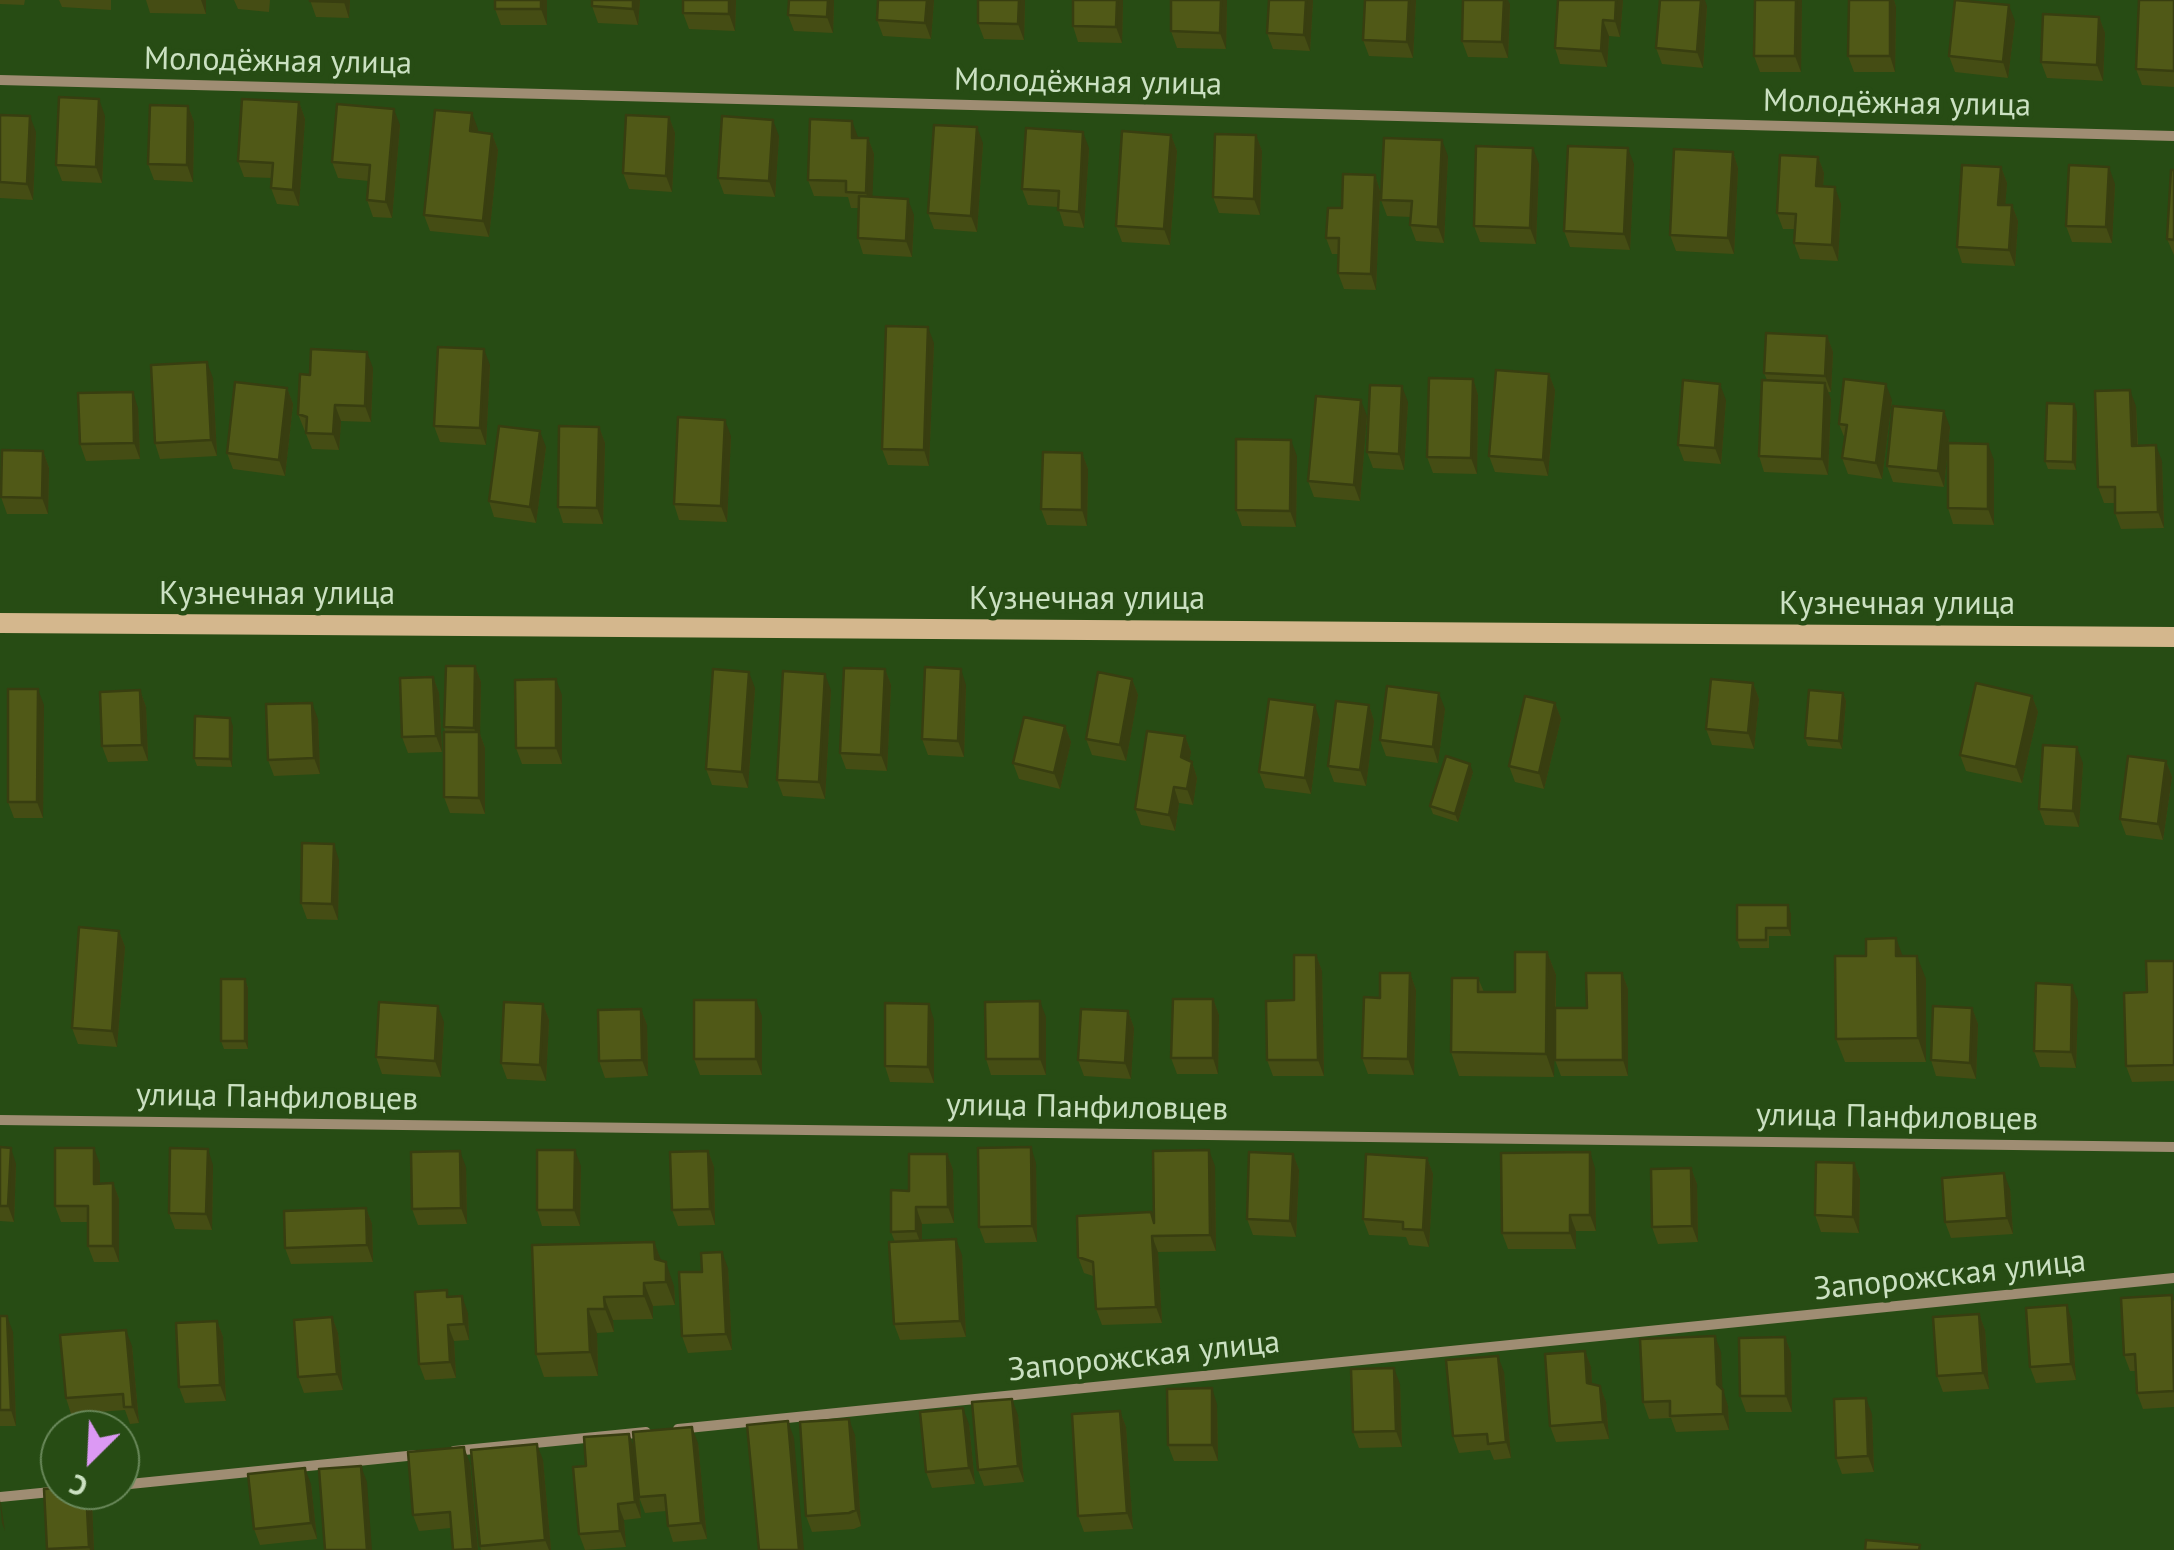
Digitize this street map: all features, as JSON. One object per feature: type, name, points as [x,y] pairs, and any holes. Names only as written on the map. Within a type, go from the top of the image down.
[{"type":"main road","name":"Кузнечная улица","points":[[0,623],[2174,636]]},
{"type":"street","name":"Молодёжная улица","points":[[0,80],[2174,136]]},
{"type":"street","name":"улица Панфиловцев","points":[[0,1120],[2174,1147]]},
{"type":"street","name":"Запорожская улица","points":[[673,1430],[2174,1278]]},
{"type":"street","points":[[140,1483],[653,1432]]},
{"type":"street","points":[[0,1497],[40,1493]]},
{"type":"building","points":[[495,0],[541,0],[541,9],[495,9]]},
{"type":"building","points":[[592,0],[633,0],[633,9],[592,6]]},
{"type":"building","points":[[683,0],[729,0],[729,14],[683,13]]},
{"type":"building","points":[[789,0],[828,0],[827,17],[788,15]]},
{"type":"building","points":[[878,0],[927,0],[925,23],[877,20]]},
{"type":"building","points":[[978,0],[1019,0],[1018,24],[978,23]]},
{"type":"building","points":[[1073,0],[1117,0],[1116,27],[1073,26]]},
{"type":"building","points":[[1171,0],[1221,0],[1220,33],[1171,31]]},
{"type":"building","points":[[1269,0],[1306,0],[1304,35],[1267,33]]},
{"type":"building","points":[[1365,0],[1409,0],[1407,42],[1363,40]]},
{"type":"building","points":[[1463,0],[1504,0],[1502,42],[1462,41]]},
{"type":"building","points":[[1558,0],[1616,0],[1615,21],[1603,20],[1601,51],[1555,48]]},
{"type":"building","points":[[1660,0],[1701,0],[1697,52],[1656,48]]},
{"type":"building","points":[[1755,0],[1796,0],[1795,56],[1754,56]]},
{"type":"building","points":[[1849,0],[1890,0],[1890,56],[1848,56]]},
{"type":"building","points":[[1955,0],[2009,5],[2003,62],[1949,56]]},
{"type":"building","points":[[2139,0],[2174,0],[2174,71],[2136,69]]},
{"type":"building","points":[[2043,14],[2099,17],[2097,65],[2041,62]]},
{"type":"building","points":[[59,97],[99,99],[96,167],[56,165]]},
{"type":"building","points":[[242,99],[299,102],[293,190],[271,188],[273,163],[238,161]]},
{"type":"building","points":[[337,104],[394,109],[386,202],[367,200],[370,165],[332,162]]},
{"type":"building","points":[[150,105],[188,106],[187,165],[148,164]]},
{"type":"building","points":[[435,110],[472,113],[470,131],[492,134],[483,221],[424,215]]},
{"type":"building","points":[[0,115],[30,116],[27,184],[0,182]]},
{"type":"building","points":[[626,115],[669,117],[666,176],[623,173]]},
{"type":"building","points":[[722,116],[773,120],[769,181],[718,178]]},
{"type":"building","points":[[810,119],[852,121],[852,138],[868,138],[866,193],[846,192],[846,181],[808,180]]},
{"type":"building","points":[[934,125],[977,127],[971,216],[928,213]]},
{"type":"building","points":[[1026,128],[1083,132],[1079,212],[1058,210],[1059,191],[1022,189]]},
{"type":"building","points":[[1122,131],[1171,135],[1164,229],[1116,226]]},
{"type":"building","points":[[1215,134],[1256,135],[1254,199],[1213,197]]},
{"type":"building","points":[[1384,138],[1442,140],[1438,227],[1410,225],[1412,201],[1381,200]]},
{"type":"building","points":[[1476,146],[1533,148],[1530,228],[1474,226]]},
{"type":"building","points":[[1568,146],[1628,148],[1624,234],[1564,231]]},
{"type":"building","points":[[1674,149],[1733,152],[1728,238],[1670,235]]},
{"type":"building","points":[[1780,155],[1818,157],[1816,186],[1835,187],[1832,245],[1794,243],[1796,214],[1777,213]]},
{"type":"building","points":[[1962,165],[2001,167],[1998,205],[2012,205],[2009,250],[1957,247]]},
{"type":"building","points":[[2069,165],[2109,167],[2106,227],[2066,226]]},
{"type":"building","points":[[2174,170],[2174,240],[2167,239]]},
{"type":"building","points":[[1343,174],[1375,175],[1371,274],[1338,273],[1339,238],[1326,238],[1328,208],[1342,208]]},
{"type":"building","points":[[859,196],[908,199],[906,241],[858,238]]},
{"type":"building","points":[[886,326],[928,327],[924,450],[882,449]]},
{"type":"building","points":[[1766,333],[1827,336],[1825,376],[1764,373]]},
{"type":"building","points":[[438,347],[484,349],[480,428],[434,426]]},
{"type":"building","points":[[311,349],[367,352],[365,406],[335,405],[333,434],[306,433],[307,417],[298,414],[300,374],[310,375]]},
{"type":"building","points":[[207,362],[211,440],[155,443],[151,365]]},
{"type":"building","points":[[1496,370],[1549,374],[1543,460],[1489,456]]},
{"type":"building","points":[[1429,378],[1473,379],[1471,458],[1427,457]]},
{"type":"building","points":[[1844,379],[1886,384],[1876,463],[1842,458],[1847,425],[1839,424]]},
{"type":"building","points":[[1683,380],[1720,384],[1715,448],[1678,445]]},
{"type":"building","points":[[1762,380],[1825,383],[1822,459],[1759,456]]},
{"type":"building","points":[[235,382],[287,388],[279,460],[227,453]]},
{"type":"building","points":[[1370,385],[1402,386],[1399,454],[1367,452]]},
{"type":"building","points":[[2130,390],[2132,446],[2156,445],[2158,512],[2115,513],[2115,487],[2098,487],[2095,391]]},
{"type":"building","points":[[133,392],[134,443],[80,444],[78,393]]},
{"type":"building","points":[[1316,396],[1361,400],[1354,485],[1308,481]]},
{"type":"building","points":[[2047,403],[2074,404],[2073,462],[2045,461]]},
{"type":"building","points":[[1893,406],[1944,411],[1938,471],[1887,466]]},
{"type":"building","points":[[678,417],[725,420],[721,506],[674,504]]},
{"type":"building","points":[[499,426],[540,431],[530,507],[489,501]]},
{"type":"building","points":[[559,426],[599,427],[597,508],[558,507]]},
{"type":"building","points":[[1236,439],[1291,440],[1290,511],[1236,510]]},
{"type":"building","points":[[1948,443],[1988,444],[1988,509],[1948,508]]},
{"type":"building","points":[[2,450],[43,451],[42,498],[1,497]]},
{"type":"building","points":[[1043,452],[1082,453],[1082,510],[1041,509]]},
{"type":"building","points":[[446,666],[475,666],[474,728],[444,727]]},
{"type":"building","points":[[925,667],[961,669],[958,741],[922,739]]},
{"type":"building","points":[[844,668],[885,669],[881,755],[840,753]]},
{"type":"building","points":[[713,669],[749,672],[742,772],[706,769]]},
{"type":"building","points":[[783,671],[825,674],[819,782],[777,780]]},
{"type":"building","points":[[1098,672],[1132,679],[1120,745],[1086,739]]},
{"type":"building","points":[[433,677],[436,736],[402,737],[400,678]]},
{"type":"building","points":[[556,679],[556,748],[516,748],[515,680]]},
{"type":"building","points":[[1711,679],[1753,683],[1748,733],[1706,729]]},
{"type":"building","points":[[1976,683],[2032,696],[2016,767],[1960,755]]},
{"type":"building","points":[[1387,686],[1439,693],[1433,747],[1380,740]]},
{"type":"building","points":[[8,689],[38,689],[37,802],[8,802]]},
{"type":"building","points":[[140,690],[142,745],[102,746],[100,692]]},
{"type":"building","points":[[1809,690],[1843,693],[1839,741],[1805,738]]},
{"type":"building","points":[[1525,696],[1555,703],[1539,773],[1509,766]]},
{"type":"building","points":[[1269,699],[1315,705],[1305,778],[1259,772]]},
{"type":"building","points":[[1336,701],[1369,705],[1360,770],[1328,766]]},
{"type":"building","points":[[312,703],[314,758],[268,760],[266,704]]},
{"type":"building","points":[[195,716],[230,718],[230,759],[194,758]]},
{"type":"building","points":[[1024,717],[1065,726],[1054,773],[1013,763]]},
{"type":"building","points":[[1147,731],[1185,736],[1181,757],[1192,762],[1187,789],[1174,787],[1169,815],[1135,809]]},
{"type":"building","points":[[444,732],[479,732],[479,798],[444,797]]},
{"type":"building","points":[[2043,745],[2077,747],[2073,811],[2039,809]]},
{"type":"building","points":[[1446,756],[1470,764],[1455,814],[1430,806]]},
{"type":"building","points":[[2128,756],[2166,761],[2158,824],[2120,819]]},
{"type":"building","points":[[302,843],[334,844],[332,904],[301,903]]},
{"type":"building","points":[[1737,905],[1788,905],[1788,928],[1766,928],[1766,940],[1737,940]]},
{"type":"building","points":[[79,927],[119,931],[112,1031],[72,1028]]},
{"type":"building","points":[[1896,938],[1896,956],[1917,956],[1918,1038],[1836,1039],[1835,956],[1866,956],[1866,939]]},
{"type":"building","points":[[1515,952],[1547,952],[1546,1054],[1451,1052],[1452,978],[1478,978],[1478,992],[1515,992]]},
{"type":"building","points":[[1294,955],[1316,955],[1318,1060],[1267,1060],[1266,1001],[1294,1000]]},
{"type":"building","points":[[2146,961],[2174,961],[2174,1065],[2126,1066],[2124,993],[2147,992]]},
{"type":"building","points":[[1380,973],[1410,973],[1408,1059],[1362,1058],[1364,997],[1380,998]]},
{"type":"building","points":[[1586,973],[1622,973],[1623,1060],[1555,1060],[1555,1008],[1587,1008]]},
{"type":"building","points":[[221,979],[245,979],[245,1041],[221,1041]]},
{"type":"building","points":[[2036,983],[2072,985],[2071,1052],[2034,1051]]},
{"type":"building","points":[[1173,999],[1213,999],[1213,1058],[1171,1058]]},
{"type":"building","points":[[694,1000],[756,1000],[756,1059],[694,1059]]},
{"type":"building","points":[[1040,1001],[1040,1059],[986,1059],[985,1002]]},
{"type":"building","points":[[379,1002],[438,1006],[435,1061],[376,1057]]},
{"type":"building","points":[[504,1002],[543,1004],[540,1065],[501,1063]]},
{"type":"building","points":[[885,1003],[929,1004],[928,1067],[885,1066]]},
{"type":"building","points":[[1933,1006],[1972,1008],[1970,1063],[1931,1060]]},
{"type":"building","points":[[641,1009],[642,1060],[599,1061],[598,1010]]},
{"type":"building","points":[[1081,1009],[1128,1011],[1125,1063],[1078,1060]]},
{"type":"building","points":[[0,1147],[11,1148],[8,1206],[0,1206]]},
{"type":"building","points":[[1031,1147],[1032,1226],[979,1227],[978,1148]]},
{"type":"building","points":[[55,1148],[94,1148],[94,1184],[113,1183],[113,1246],[88,1246],[88,1206],[55,1206]]},
{"type":"building","points":[[170,1148],[208,1149],[206,1214],[169,1213]]},
{"type":"building","points":[[537,1150],[575,1150],[574,1210],[537,1210]]},
{"type":"building","points":[[1209,1150],[1210,1235],[1152,1236],[1156,1307],[1096,1309],[1093,1262],[1078,1257],[1077,1216],[1151,1212],[1154,1223],[1153,1151]]},
{"type":"building","points":[[460,1151],[461,1208],[412,1209],[411,1152]]},
{"type":"building","points":[[708,1151],[710,1209],[672,1210],[670,1152]]},
{"type":"building","points":[[1249,1152],[1293,1154],[1290,1221],[1247,1219]]},
{"type":"building","points":[[1590,1152],[1590,1215],[1570,1215],[1570,1233],[1502,1233],[1501,1153]]},
{"type":"building","points":[[909,1154],[947,1154],[948,1207],[916,1207],[916,1231],[891,1232],[891,1190],[909,1191]]},
{"type":"building","points":[[1366,1154],[1427,1158],[1423,1230],[1403,1229],[1403,1222],[1363,1219]]},
{"type":"building","points":[[1816,1162],[1854,1163],[1853,1217],[1815,1215]]},
{"type":"building","points":[[1691,1168],[1692,1226],[1652,1227],[1651,1169]]},
{"type":"building","points":[[2004,1173],[2007,1218],[1945,1222],[1942,1178]]},
{"type":"building","points":[[366,1208],[367,1245],[285,1248],[284,1211]]},
{"type":"building","points":[[956,1239],[960,1321],[894,1324],[889,1242]]},
{"type":"building","points":[[654,1242],[655,1259],[666,1262],[666,1282],[644,1283],[644,1296],[604,1297],[605,1309],[588,1309],[590,1352],[536,1354],[532,1245]]},
{"type":"building","points":[[722,1252],[726,1334],[682,1336],[679,1272],[702,1272],[701,1253]]},
{"type":"building","points":[[447,1290],[447,1297],[462,1296],[464,1324],[448,1325],[450,1362],[419,1364],[415,1292]]},
{"type":"building","points":[[2172,1295],[2174,1391],[2137,1393],[2135,1354],[2124,1355],[2121,1298]]},
{"type":"building","points":[[2067,1305],[2071,1364],[2030,1367],[2026,1308]]},
{"type":"building","points":[[1979,1314],[1983,1373],[1937,1376],[1933,1317]]},
{"type":"building","points":[[0,1316],[7,1316],[11,1410],[0,1410]]},
{"type":"building","points":[[332,1317],[337,1374],[298,1377],[294,1320]]},
{"type":"building","points":[[217,1321],[220,1385],[179,1387],[176,1323]]},
{"type":"building","points":[[126,1330],[133,1407],[124,1407],[123,1394],[66,1398],[60,1335]]},
{"type":"building","points":[[1715,1336],[1723,1414],[1670,1416],[1670,1401],[1643,1402],[1640,1339]]},
{"type":"building","points":[[1785,1337],[1786,1396],[1740,1396],[1739,1338]]},
{"type":"building","points":[[1585,1351],[1587,1383],[1600,1386],[1603,1422],[1550,1426],[1545,1354]]},
{"type":"building","points":[[1498,1356],[1506,1442],[1488,1444],[1487,1434],[1453,1436],[1446,1360]]},
{"type":"building","points":[[1394,1368],[1396,1431],[1353,1432],[1351,1369]]},
{"type":"building","points":[[1212,1388],[1212,1445],[1168,1445],[1167,1389]]},
{"type":"building","points":[[1866,1398],[1868,1456],[1836,1458],[1834,1399]]},
{"type":"building","points":[[1012,1399],[1018,1466],[978,1470],[972,1402]]},
{"type":"building","points":[[963,1408],[969,1468],[926,1472],[920,1412]]},
{"type":"building","points":[[1120,1411],[1127,1513],[1078,1516],[1072,1414]]},
{"type":"building","points":[[849,1419],[856,1510],[806,1516],[800,1422]]},
{"type":"building","points":[[788,1421],[799,1550],[759,1550],[747,1425]]},
{"type":"building","points":[[692,1427],[701,1523],[668,1526],[665,1495],[639,1497],[633,1432]]},
{"type":"building","points":[[629,1434],[635,1502],[618,1504],[620,1531],[579,1534],[573,1467],[586,1466],[584,1437]]},
{"type":"building","points":[[537,1444],[545,1540],[480,1546],[471,1450]]},
{"type":"building","points":[[464,1447],[473,1549],[453,1550],[450,1512],[413,1515],[408,1452]]},
{"type":"building","points":[[361,1466],[367,1550],[325,1550],[319,1469]]},
{"type":"building","points":[[305,1468],[311,1523],[254,1529],[248,1474]]},
{"type":"building","points":[[45,1510],[87,1510],[89,1547],[47,1549]]},
{"type":"building","points":[[1866,1540],[1920,1545],[1919,1550],[1865,1550]]}]
